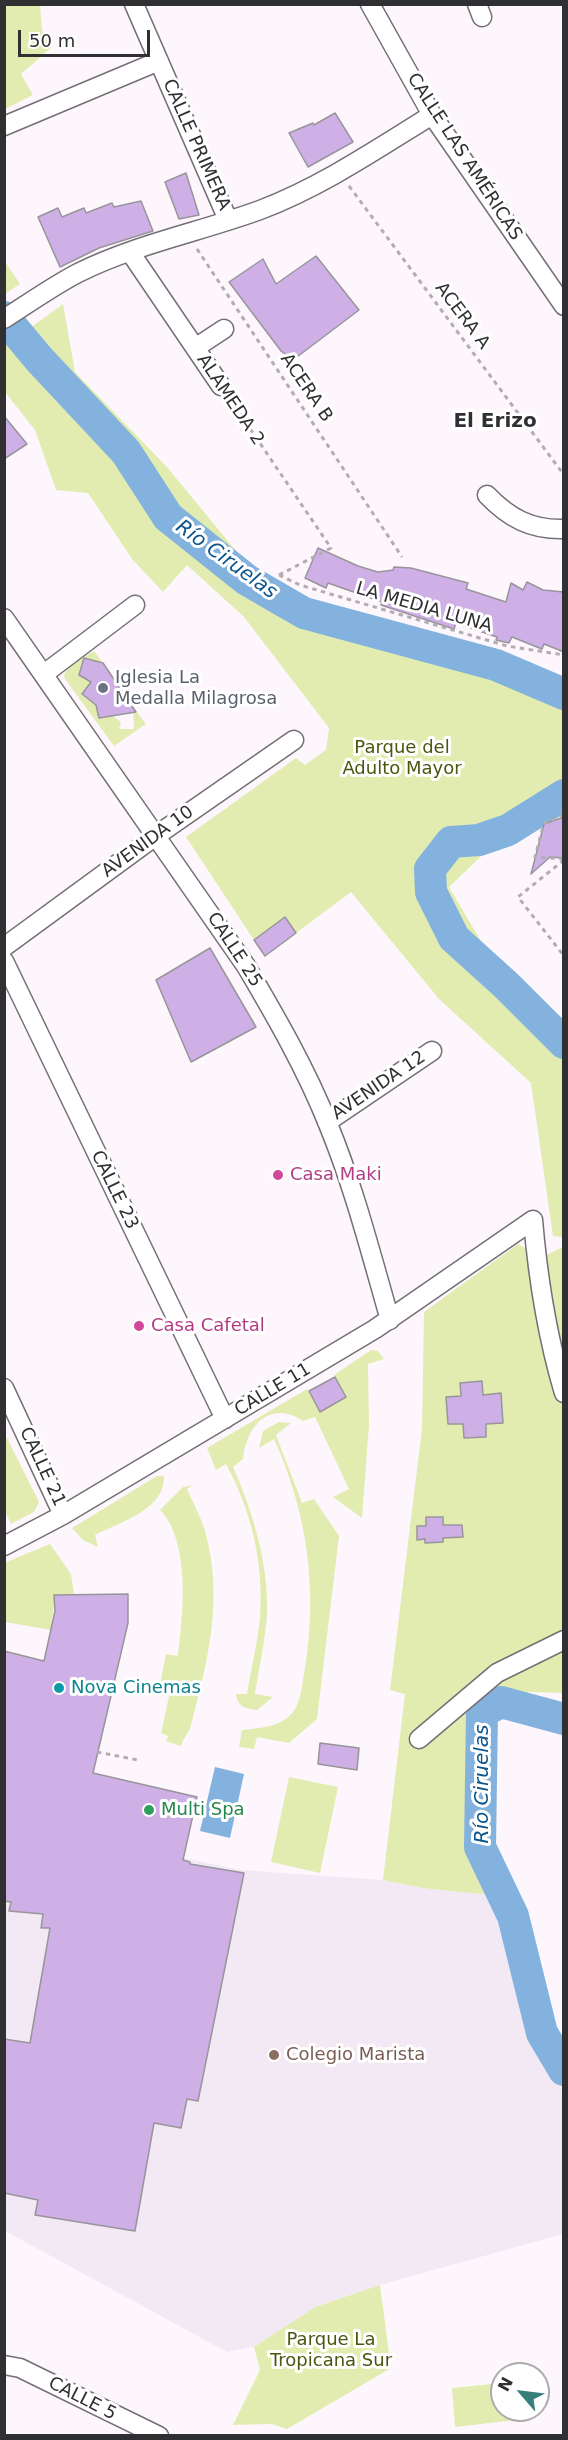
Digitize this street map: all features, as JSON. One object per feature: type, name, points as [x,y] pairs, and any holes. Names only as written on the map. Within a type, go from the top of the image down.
[{"type":"street","name":"CALLE PRIMERA","points":[[134,4],[228,220]]},
{"type":"street","name":"CALLE LAS AMÉRICAS","points":[[370,4],[432,116],[564,306]]},
{"type":"street","points":[[4,126],[159,60]]},
{"type":"street","points":[[4,319],[78,273],[130,252],[260,210],[339,173],[432,116]]},
{"type":"street","name":"ALAMEDA 2","points":[[130,252],[221,386]]},
{"type":"street","points":[[195,348],[224,329]]},
{"type":"street","points":[[487,495],[501,510],[519,522],[535,527],[564,529]]},
{"type":"street","points":[[44,674],[135,605]]},
{"type":"street","name":"CALLE 25","points":[[4,618],[157,835],[246,966],[277,1018],[327,1122],[349,1180],[390,1320]]},
{"type":"street","name":"AVENIDA 10","points":[[4,947],[157,835],[294,740]]},
{"type":"street","name":"CALLE 23","points":[[4,961],[225,1419]]},
{"type":"street","name":"AVENIDA 12","points":[[327,1122],[432,1051]]},
{"type":"street","name":"CALLE 11","points":[[4,1546],[63,1515],[390,1320],[533,1220],[538,1282],[553,1358],[564,1393]]},
{"type":"street","name":"CALLE 21","points":[[4,1388],[63,1515]]},
{"type":"street","points":[[419,1740],[497,1673],[564,1640]]},
{"type":"street","name":"CALLE 5","points":[[4,2365],[20,2368],[159,2436]]},
{"type":"path","name":"ACERA A","points":[[339,173],[564,476]]},
{"type":"path","name":"ACERA B","points":[[188,234],[402,557]]},
{"type":"path","name":"ALAMEDA 2","points":[[221,386],[331,548],[279,575]]},
{"type":"path","name":"LA MEDIA LUNA","points":[[279,575],[300,585],[507,646],[564,655]]},
{"type":"path","points":[[564,815],[544,823],[535,857],[564,860]]},
{"type":"path","points":[[564,860],[518,897],[564,956]]},
{"type":"path","points":[[97,1752],[138,1760]]},
{"type":"shaded area","name":"Colegio Marista","points":[[5,1820],[241,1870],[383,1880],[422,1888],[490,1895],[525,2018],[563,2092],[563,2234],[380,2285],[315,2307],[254,2347],[227,2352],[5,2231]]},
{"type":"green space","points":[[5,4],[40,5],[42,30],[51,48],[21,74],[33,95],[5,109]]},
{"type":"green space","points":[[4,260],[20,284],[5,294],[4,294]]},
{"type":"green space","name":"Parque del Adulto Mayor","points":[[63,304],[75,372],[166,466],[242,558],[312,604],[545,674],[563,688],[563,778],[449,887],[488,953],[563,1040],[563,1237],[553,1236],[531,1083],[439,999],[351,892],[296,933],[285,918],[254,940],[186,837],[296,758],[305,765],[326,750],[329,728],[244,617],[187,565],[163,592],[132,559],[88,493],[56,490],[35,430],[5,392],[4,347]]},
{"type":"green space","points":[[94,651],[103,663],[84,658],[79,675],[91,682],[82,695],[121,722],[119,729],[134,729],[133,707],[146,724],[114,746],[65,679],[64,674],[72,664]]},
{"type":"green space","points":[[518,1244],[542,1257],[563,1247],[563,1693],[470,1690],[470,1851],[490,1895],[422,1888],[383,1880],[405,1694],[390,1690],[422,1429],[424,1312]]},
{"type":"green space","points":[[371,1350],[378,1351],[384,1359],[368,1364],[369,1425],[362,1518],[333,1497],[349,1489],[315,1417],[303,1421],[280,1413],[262,1419],[249,1436],[243,1459],[233,1467],[253,1520],[262,1558],[267,1596],[267,1615],[255,1694],[273,1697],[257,1710],[245,1708],[238,1701],[236,1694],[247,1694],[258,1636],[261,1596],[258,1557],[249,1518],[235,1482],[226,1464],[216,1470],[207,1448],[307,1389],[320,1411],[346,1397],[334,1375]]},
{"type":"green space","points":[[279,1422],[291,1423],[276,1435],[302,1503],[314,1499],[339,1536],[317,1719],[289,1743],[257,1737],[254,1749],[239,1747],[242,1730],[277,1724],[293,1712],[301,1691],[309,1638],[310,1580],[302,1522],[295,1494],[274,1439],[259,1448],[263,1431]]},
{"type":"green space","points":[[7,1438],[39,1502],[34,1512],[11,1524],[5,1511],[4,1440]]},
{"type":"green space","points":[[157,1476],[164,1476],[157,1498],[128,1520],[95,1535],[98,1547],[83,1540],[72,1528]]},
{"type":"green space","points":[[193,1485],[187,1489],[205,1531],[211,1556],[212,1629],[191,1725],[181,1746],[166,1741],[168,1736],[161,1733],[169,1696],[158,1695],[166,1654],[178,1656],[183,1601],[181,1560],[177,1541],[170,1524],[160,1510],[183,1487]]},
{"type":"green space","points":[[50,1544],[71,1574],[74,1594],[55,1595],[51,1630],[5,1622],[4,1563]]},
{"type":"green space","points":[[289,1777],[338,1787],[320,1873],[271,1862]]},
{"type":"green space","name":"Parque La Tropicana Sur","points":[[380,2285],[391,2368],[287,2429],[272,2424],[233,2425],[260,2370],[254,2347],[315,2307]]},
{"type":"green space","points":[[490,2384],[490,2422],[499,2422],[455,2427],[452,2388]]},
{"type":"water","points":[[215,1767],[244,1774],[230,1838],[200,1831]]},
{"type":"building","points":[[335,113],[353,142],[308,167],[289,133],[313,123],[314,125]]},
{"type":"building","points":[[186,173],[199,215],[179,219],[165,182]]},
{"type":"building","points":[[141,201],[153,231],[99,248],[60,267],[38,217],[58,208],[62,217],[84,208],[86,213],[112,203],[114,207]]},
{"type":"building","points":[[316,256],[359,310],[293,360],[281,351],[229,282],[263,259],[276,284]]},
{"type":"building","points":[[4,416],[27,444],[4,459]]},
{"type":"building","points":[[318,548],[358,566],[378,572],[393,570],[394,567],[411,568],[468,583],[466,589],[506,602],[511,583],[523,590],[527,582],[543,590],[564,592],[564,652],[544,644],[542,649],[512,637],[509,643],[496,640],[497,637],[456,623],[454,629],[381,605],[382,602],[328,583],[326,588],[305,578]]},
{"type":"building","name":"Iglesia La Medalla Milagrosa","points":[[84,658],[103,663],[136,712],[99,718],[96,705],[82,694],[91,682],[79,675]]},
{"type":"building","points":[[564,817],[564,858],[550,857],[531,874],[544,824]]},
{"type":"building","points":[[285,917],[296,933],[265,956],[254,940]]},
{"type":"building","points":[[210,948],[256,1027],[191,1062],[156,980]]},
{"type":"building","points":[[335,1377],[346,1397],[320,1412],[309,1391]]},
{"type":"building","points":[[482,1381],[483,1395],[501,1393],[503,1423],[486,1424],[486,1437],[464,1438],[463,1424],[448,1424],[446,1397],[461,1396],[460,1383]]},
{"type":"building","points":[[426,1517],[443,1517],[443,1525],[462,1525],[463,1537],[443,1538],[443,1542],[425,1543],[425,1539],[417,1540],[417,1526],[426,1526]]},
{"type":"building","points":[[128,1594],[128,1623],[93,1773],[197,1797],[183,1860],[190,1864],[244,1873],[198,2101],[187,2099],[181,2128],[154,2123],[135,2231],[35,2215],[38,2200],[4,2193],[4,2039],[30,2043],[50,1928],[41,1928],[43,1914],[9,1911],[11,1902],[4,1901],[4,1651],[44,1661],[55,1611],[54,1595]]},
{"type":"building","points":[[320,1743],[359,1748],[357,1770],[318,1764]]},
{"type":"waterway","name":"Río Ciruelas","points":[[4,317],[39,359],[126,452],[168,517],[247,580],[304,613],[496,665],[564,694]]},
{"type":"waterway","name":"Río Ciruelas","points":[[564,795],[508,830],[479,840],[451,842],[430,869],[431,892],[454,938],[506,985],[564,1043]]},
{"type":"waterway","name":"Río Ciruelas","points":[[564,1719],[501,1702],[482,1712],[480,1847],[513,1916],[542,2033],[564,2070]]},
{"type":"place","name":"Iglesia La Medalla Milagrosa","points":[[103,688]]},
{"type":"place","name":"Casa Maki","points":[[278,1175]]},
{"type":"place","name":"Casa Cafetal","points":[[139,1326]]},
{"type":"place","name":"Nova Cinemas","points":[[59,1688]]},
{"type":"place","name":"Multi Spa","points":[[149,1810]]},
{"type":"place","name":"Colegio Marista","points":[[274,2055]]},
{"type":"district","name":"El Erizo","points":[[495,422]]}]
